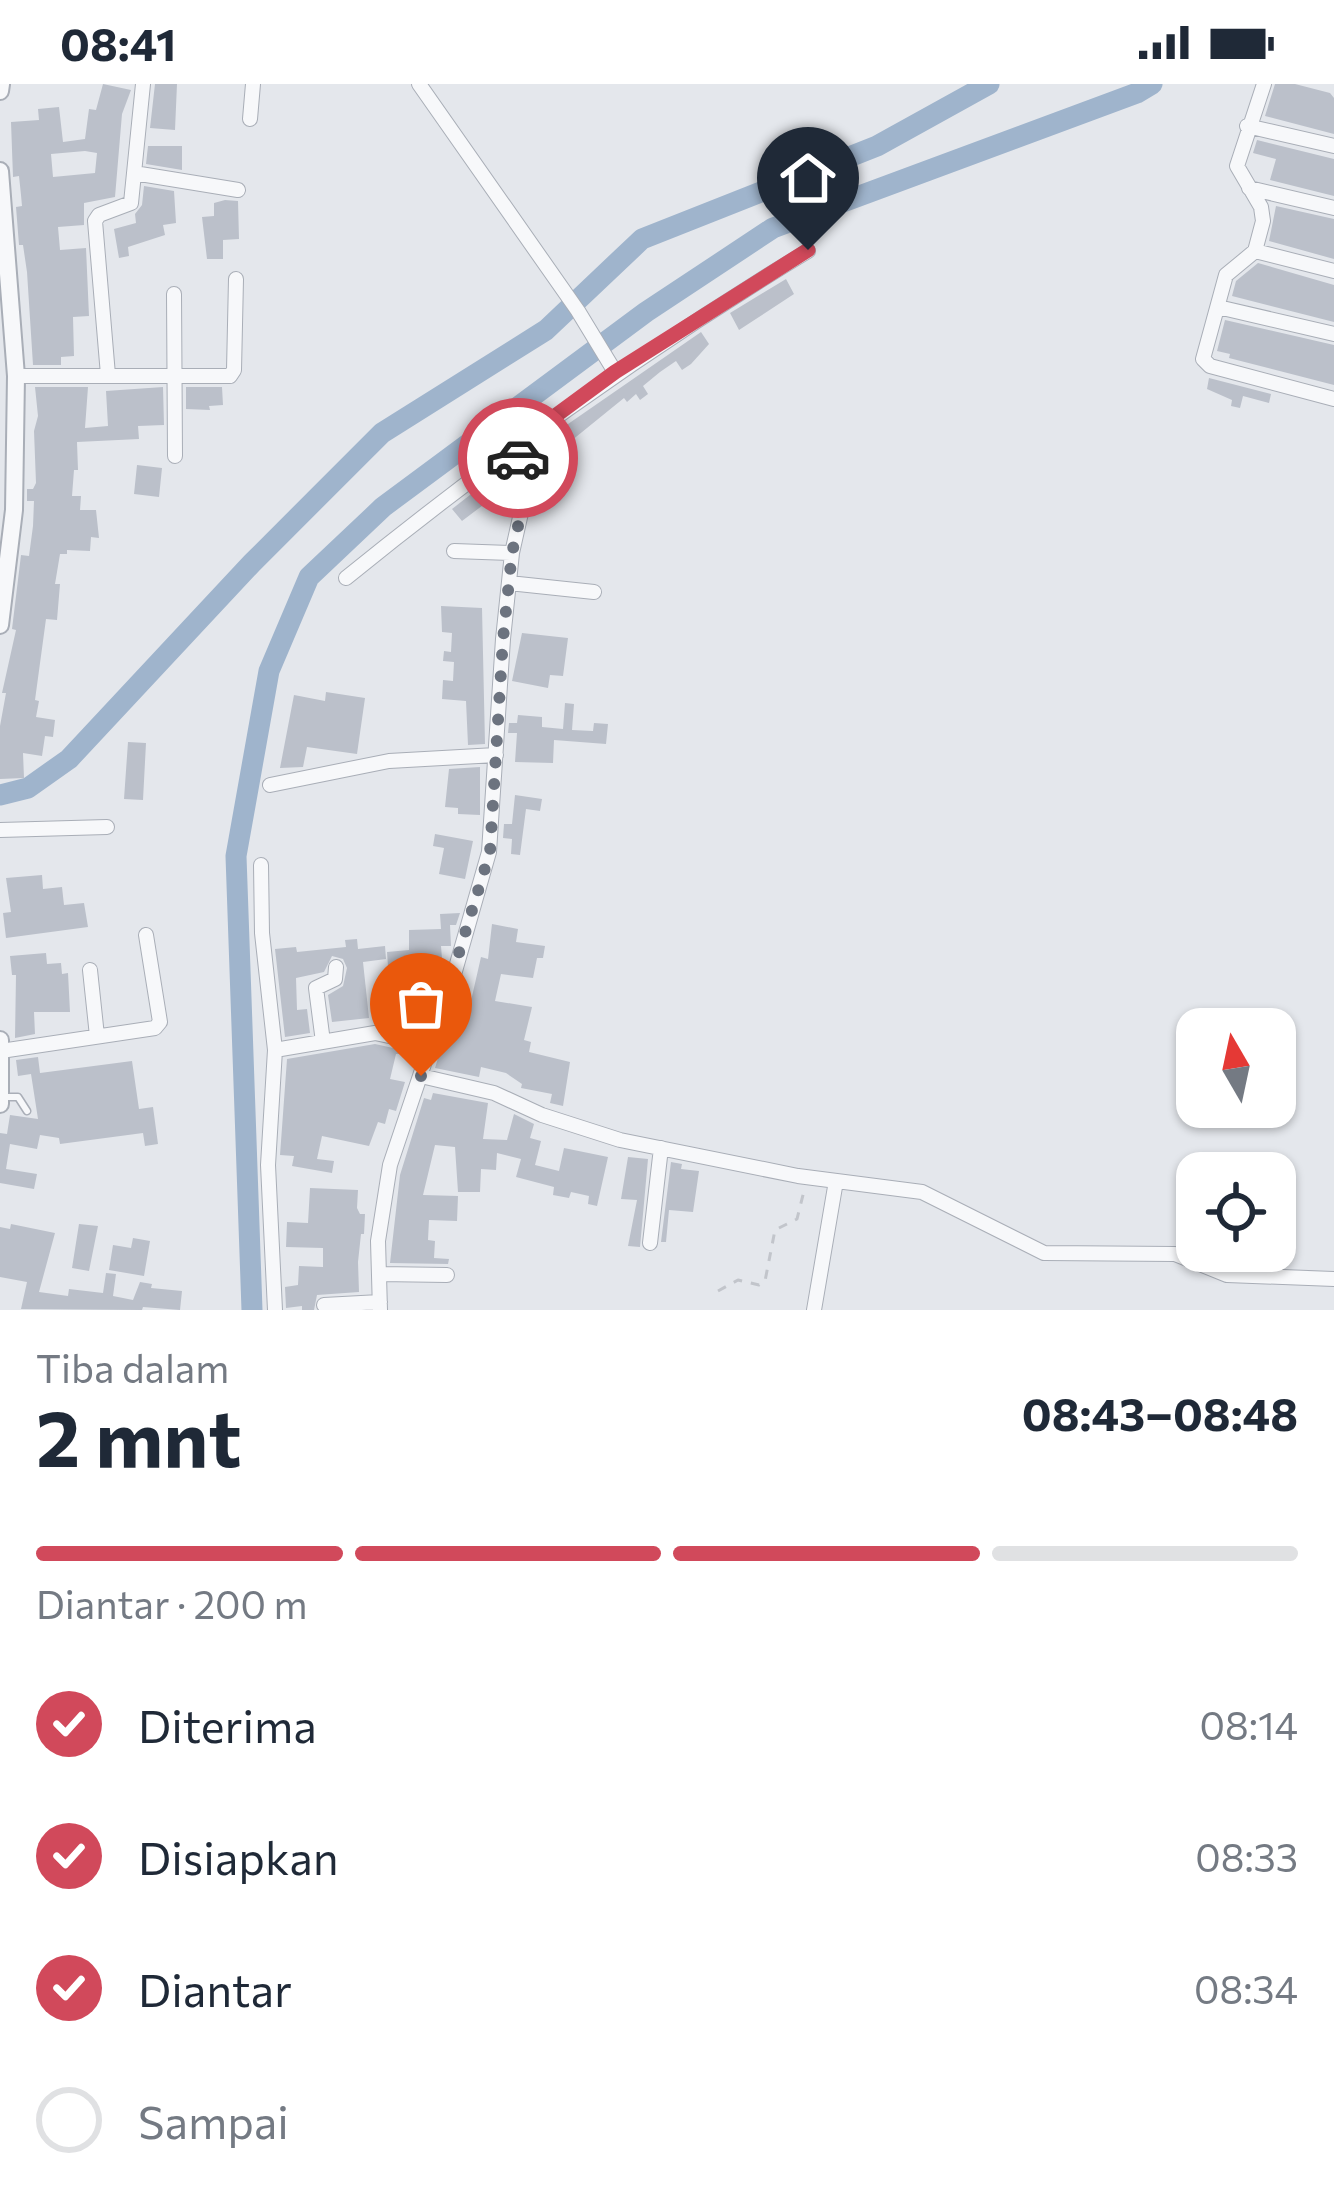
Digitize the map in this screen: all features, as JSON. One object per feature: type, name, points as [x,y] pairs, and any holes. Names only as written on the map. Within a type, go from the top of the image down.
[{"type":"street","points":[[108,375],[95,221],[99,214],[130,206],[143,84]]},
{"type":"street","points":[[250,119],[253,84]]},
{"type":"street","points":[[419,84],[566,293],[612,368]]},
{"type":"street","points":[[1264,84],[1237,166],[1264,213],[1255,251],[1226,275],[1202,357],[1206,364],[1334,399]]},
{"type":"street","points":[[1247,126],[1334,146]]},
{"type":"street","points":[[0,171],[16,376],[8,429],[14,510],[0,625]]},
{"type":"street","points":[[134,173],[238,190]]},
{"type":"street","points":[[1249,188],[1334,208]]},
{"type":"street","points":[[346,578],[612,368],[808,250]]},
{"type":"street","points":[[1255,251],[1334,271]]},
{"type":"street","points":[[16,376],[227,376],[233,372],[236,279]]},
{"type":"street","points":[[174,294],[176,456]]},
{"type":"street","points":[[1218,307],[1334,334]]},
{"type":"street","points":[[324,1305],[380,1306],[378,1241],[390,1165],[490,852],[509,583],[523,504],[517,444]]},
{"type":"street","points":[[454,551],[512,553]]},
{"type":"street","points":[[509,583],[594,592]]},
{"type":"street","points":[[270,784],[389,761],[496,755]]},
{"type":"street","points":[[0,830],[107,827]]},
{"type":"street","points":[[261,865],[262,933],[275,1050],[268,1165],[275,1310]]},
{"type":"street","points":[[1,1051],[155,1028],[160,1022],[146,935]]},
{"type":"street","points":[[323,1042],[316,988],[335,979],[336,967]]},
{"type":"street","points":[[90,970],[98,1036]]},
{"type":"street","points":[[275,1050],[379,1033],[431,1045]]},
{"type":"street","points":[[0,1040],[1,1100]]},
{"type":"street","points":[[421,1076],[494,1093],[576,1127],[661,1148],[807,1177],[922,1192],[1044,1253],[1175,1254],[1232,1276],[1334,1280]]},
{"type":"street","points":[[650,1243],[661,1148]]},
{"type":"street","points":[[814,1310],[836,1181]]},
{"type":"street","points":[[380,1274],[447,1276]]},
{"type":"lane","points":[[1,1100],[18,1097],[27,1111]]},
{"type":"path","points":[[718,1291],[738,1280],[759,1285],[765,1281],[775,1230],[797,1219],[807,1177]]},
{"type":"building","points":[[103,84],[131,90],[122,114],[115,197],[84,203],[84,225],[58,227],[60,250],[86,248],[89,316],[73,317],[74,356],[61,357],[61,365],[33,365],[11,122],[39,120],[38,109],[59,107],[63,142],[85,139],[89,109],[96,110]],"holes":[[[97,153],[95,173],[53,177],[51,154]]]},
{"type":"building","points":[[155,84],[177,84],[175,130],[150,128]]},
{"type":"building","points":[[1275,84],[1330,93],[1334,134],[1265,116]]},
{"type":"building","points":[[1257,140],[1334,159],[1334,196],[1270,180],[1276,159],[1253,153]]},
{"type":"building","points":[[148,146],[182,146],[182,170],[146,164]]},
{"type":"building","points":[[144,186],[174,191],[176,223],[163,225],[165,235],[128,247],[129,256],[119,258],[114,229],[136,223]]},
{"type":"building","points":[[238,201],[239,239],[223,240],[223,259],[207,259],[202,217],[214,216],[214,203]]},
{"type":"building","points":[[1276,206],[1334,219],[1334,259],[1269,241]]},
{"type":"building","points":[[1258,263],[1334,285],[1334,322],[1232,296],[1236,281]]},
{"type":"building","points":[[786,279],[794,294],[739,330],[730,313]]},
{"type":"building","points":[[1225,320],[1334,345],[1334,385],[1217,351]]},
{"type":"building","points":[[701,332],[709,344],[691,364],[682,370],[676,361],[643,386],[648,394],[640,400],[636,394],[627,402],[624,398],[534,471],[529,451]]},
{"type":"building","points":[[1209,378],[1271,394],[1269,403],[1243,396],[1240,408],[1231,406],[1232,400],[1207,389]]},
{"type":"building","points":[[35,387],[88,387],[85,428],[108,426],[106,391],[163,387],[164,425],[138,426],[139,439],[77,442],[72,496],[81,496],[80,510],[96,510],[99,538],[91,537],[90,551],[60,554],[55,584],[60,584],[57,620],[46,619],[35,700],[39,701],[36,717],[55,720],[53,737],[45,736],[42,756],[23,753],[24,778],[0,779],[0,726],[6,693],[2,693],[16,630],[12,629],[21,555],[29,556],[33,526],[34,501],[27,501],[27,489],[36,483]]},
{"type":"building","points":[[186,387],[222,387],[223,405],[186,409]]},
{"type":"building","points":[[137,465],[162,468],[159,497],[134,494]]},
{"type":"building","points":[[493,477],[503,490],[462,521],[452,509]]},
{"type":"building","points":[[441,606],[482,608],[485,744],[468,745],[466,701],[442,699],[443,680],[453,681],[454,662],[443,661],[444,651],[451,652],[452,633],[442,632]]},
{"type":"building","points":[[522,633],[568,638],[563,676],[550,675],[548,688],[512,681]]},
{"type":"building","points":[[326,692],[365,698],[357,754],[307,747],[303,767],[280,768],[294,695],[325,701]]},
{"type":"building","points":[[565,703],[574,704],[572,730],[593,731],[594,723],[608,724],[606,744],[554,740],[553,763],[515,762],[517,733],[508,733],[509,723],[517,723],[518,715],[542,717],[542,727],[563,729]]},
{"type":"building","points":[[128,742],[146,743],[143,800],[124,799]]},
{"type":"building","points":[[480,767],[480,815],[458,814],[458,808],[445,807],[449,769]]},
{"type":"building","points":[[515,795],[542,799],[540,811],[526,809],[520,855],[511,854],[512,839],[503,838],[504,824],[512,824]]},
{"type":"building","points":[[435,834],[473,841],[465,879],[439,874],[444,848],[433,846]]},
{"type":"building","points":[[42,875],[43,889],[62,887],[64,905],[84,903],[88,927],[6,938],[3,913],[11,912],[6,878]]},
{"type":"building","points":[[460,913],[456,925],[450,925],[451,946],[441,946],[443,971],[423,1032],[399,1027],[404,1027],[411,980],[389,981],[387,952],[409,950],[409,930],[441,929],[440,914]]},
{"type":"building","points":[[492,924],[518,929],[516,942],[545,946],[533,978],[501,974],[495,1001],[532,1007],[524,1040],[531,1042],[529,1052],[570,1062],[563,1106],[550,1103],[552,1094],[521,1088],[506,1073],[481,1067],[479,1077],[435,1068],[443,1042],[452,1043],[461,1012],[468,1014],[481,957],[488,959]]},
{"type":"building","points":[[357,939],[358,949],[385,946],[386,959],[363,962],[369,1018],[332,1022],[328,995],[343,986],[347,968],[343,959],[332,956],[324,972],[296,978],[297,1010],[307,1009],[310,1033],[285,1037],[275,949],[296,947],[297,952],[346,947],[345,940]]},
{"type":"building","points":[[46,953],[47,964],[61,963],[62,974],[68,973],[70,1012],[34,1012],[35,1034],[15,1038],[16,975],[12,975],[10,956]]},
{"type":"building","points":[[375,1044],[416,1053],[396,1054],[390,1079],[405,1082],[396,1111],[389,1109],[385,1124],[378,1122],[369,1146],[322,1136],[317,1159],[334,1161],[332,1173],[292,1166],[294,1156],[280,1155],[287,1059]]},
{"type":"building","points":[[38,1057],[40,1073],[132,1061],[139,1109],[153,1107],[158,1144],[145,1146],[143,1133],[60,1144],[59,1138],[40,1135],[37,1149],[10,1144],[6,1169],[37,1174],[34,1189],[0,1183],[0,1133],[7,1134],[10,1115],[38,1119],[31,1074],[18,1076],[16,1060]]},
{"type":"building","points":[[433,1093],[488,1103],[483,1139],[507,1140],[514,1114],[534,1124],[530,1138],[541,1141],[535,1165],[559,1171],[564,1148],[608,1157],[597,1206],[588,1204],[589,1196],[553,1195],[554,1187],[516,1177],[521,1159],[497,1153],[496,1170],[481,1169],[480,1192],[458,1192],[455,1147],[435,1145],[423,1195],[458,1196],[457,1221],[429,1220],[428,1240],[435,1241],[434,1258],[449,1259],[448,1264],[390,1263],[400,1175],[424,1098],[431,1100]]},
{"type":"building","points":[[628,1157],[648,1159],[640,1247],[628,1246],[637,1200],[621,1199]]},
{"type":"building","points":[[671,1162],[682,1164],[681,1169],[699,1171],[693,1212],[669,1210],[666,1242],[661,1242]]},
{"type":"building","points":[[310,1188],[358,1190],[357,1208],[365,1214],[359,1292],[317,1295],[314,1310],[286,1308],[285,1287],[298,1285],[299,1266],[323,1267],[323,1248],[286,1247],[287,1222],[308,1223]]},
{"type":"building","points":[[11,1224],[55,1233],[39,1292],[103,1293],[106,1273],[116,1274],[113,1296],[133,1300],[140,1282],[152,1284],[151,1288],[182,1291],[180,1310],[21,1309],[27,1282],[0,1277],[0,1227],[10,1229]]},
{"type":"building","points":[[79,1224],[98,1226],[89,1271],[72,1268]]},
{"type":"building","points":[[133,1238],[150,1241],[144,1276],[109,1270],[113,1245],[131,1248]]},
{"type":"waterway","points":[[0,795],[28,788],[69,759],[252,563],[382,433],[546,330],[642,239],[877,146],[989,84]]},
{"type":"waterway","points":[[252,1310],[236,856],[269,671],[309,577],[383,507],[646,312],[773,228],[1152,84]]},
{"type":"way so far","points":[[421,1076],[490,852],[503,639],[512,553],[523,504],[518,458]]},
{"type":"route","points":[[518,458],[517,444],[615,372],[808,250]]}]
